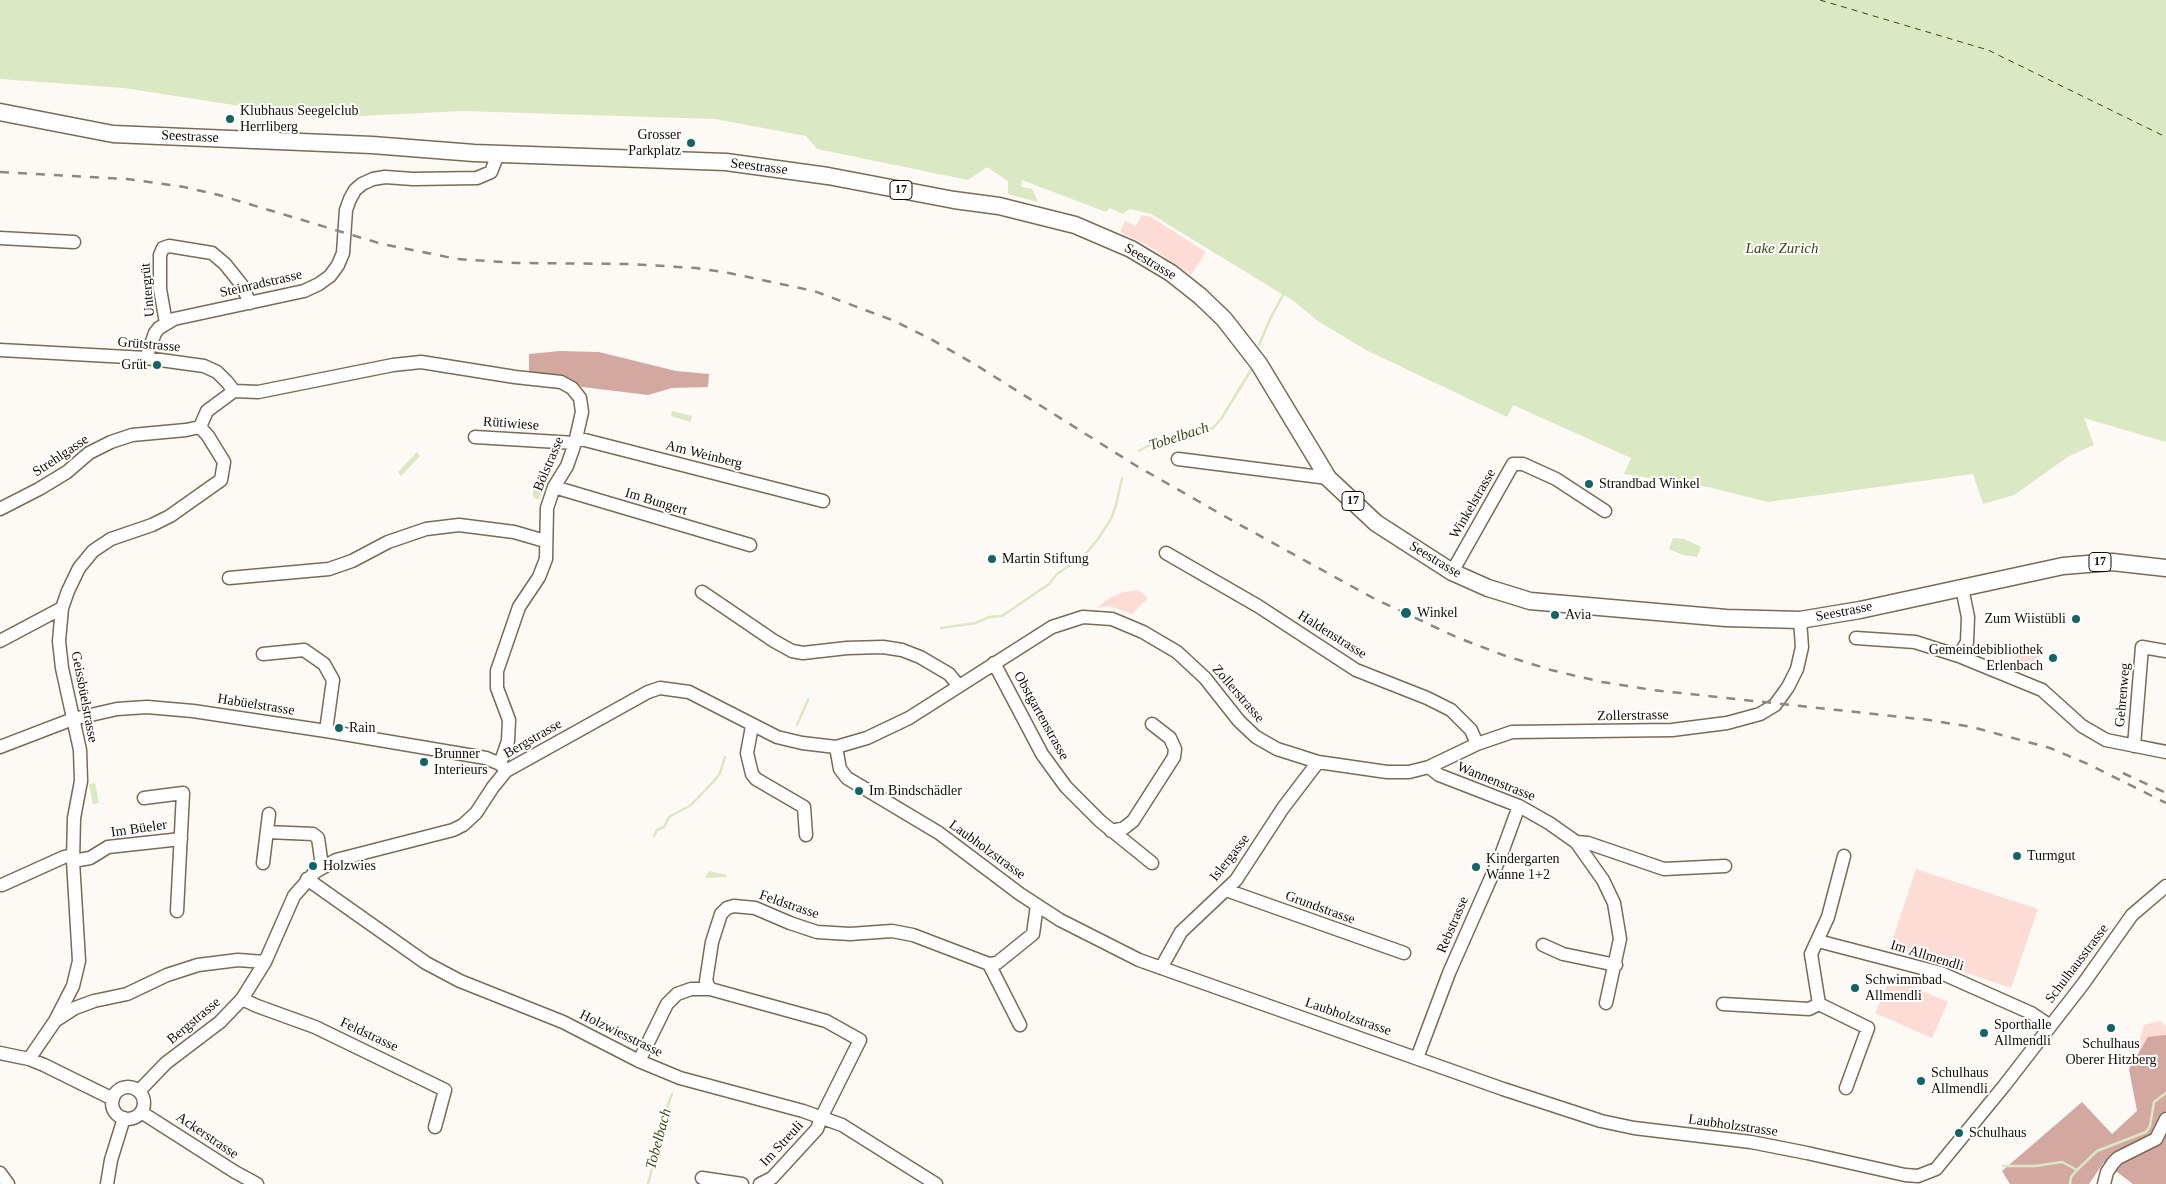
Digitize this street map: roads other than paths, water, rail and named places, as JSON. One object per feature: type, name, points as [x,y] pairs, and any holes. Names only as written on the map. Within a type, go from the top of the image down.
[{"type":"main road","name":"Seestrasse","points":[[0,112],[112,134],[372,145],[498,154],[700,161],[789,170],[954,200],[999,206],[1088,229],[1131,249],[1171,273],[1200,296],[1224,319],[1259,364],[1328,478],[1376,523],[1452,572],[1488,588],[1530,601],[1726,618],[1800,620],[2063,566],[2120,562],[2166,568]]},
{"type":"street","name":"Steinradstrasse","points":[[166,323],[183,316],[304,291],[319,284],[330,276],[338,265],[343,253],[346,210],[355,190],[362,184],[385,176],[413,179],[478,178],[491,172],[498,154]]},
{"type":"street","points":[[0,238],[74,242]]},
{"type":"street","name":"Untergrüt","points":[[166,323],[160,289],[160,255],[163,248],[169,246],[212,254],[225,264],[241,284],[250,303]]},
{"type":"street","points":[[146,358],[155,333],[166,323]]},
{"type":"street","name":"Grütstrasse","points":[[0,350],[146,358],[204,366],[217,372],[234,391]]},
{"type":"street","name":"Bölstrasse","points":[[234,391],[258,392],[393,365],[421,362],[515,377],[561,382],[572,388],[580,398],[582,412],[576,441],[567,466],[554,487],[547,508],[546,559],[540,577],[519,607],[497,671],[497,688],[509,720],[508,741],[503,768]]},
{"type":"street","points":[[200,427],[207,410],[234,391]]},
{"type":"street","name":"Strehlgasse","points":[[0,509],[39,490],[67,472],[89,453],[111,442],[132,435],[200,427]]},
{"type":"street","name":"Geissbüelstrasse","points":[[28,1059],[55,1021],[73,986],[79,961],[73,858],[74,818],[81,781],[80,750],[62,668],[60,650],[62,608],[68,591],[80,568],[93,551],[111,540],[170,516],[221,480],[224,462],[208,436],[200,427]]},
{"type":"street","name":"Rütiwiese","points":[[476,436],[576,441]]},
{"type":"street","name":"Am Weinberg","points":[[576,441],[823,501]]},
{"type":"street","points":[[1178,459],[1328,478]]},
{"type":"street","name":"Winkelstrasse","points":[[1452,572],[1513,464],[1523,464],[1556,480],[1606,511]]},
{"type":"street","name":"Im Bungert","points":[[554,487],[750,545]]},
{"type":"street","points":[[229,578],[329,569],[352,561],[388,542],[419,532],[459,525],[514,532],[545,541]]},
{"type":"street","name":"Haldenstrasse","points":[[1166,552],[1258,606],[1356,670],[1427,698],[1451,710],[1470,730],[1477,744]]},
{"type":"street","points":[[1959,656],[1967,642],[1968,618],[1962,588]]},
{"type":"street","points":[[702,592],[774,641],[792,651],[802,653],[847,648],[883,647],[902,650],[949,674],[958,685]]},
{"type":"street","points":[[0,641],[62,608]]},
{"type":"street","name":"Zollerstrasse","points":[[747,723],[790,740],[836,747],[867,738],[909,718],[958,685],[1052,627],[1083,618],[1112,619],[1143,632],[1177,652],[1205,678],[1239,721],[1256,737],[1277,749],[1318,762],[1387,772],[1409,772],[1429,767],[1477,744],[1512,732],[1672,730],[1727,723],[1760,714],[1775,705],[1788,687],[1797,669],[1802,647],[1800,620]]},
{"type":"street","points":[[1856,638],[1915,642],[1959,656],[2042,690],[2093,734],[2106,740],[2166,752]]},
{"type":"street","name":"Gehrenweg","points":[[2134,746],[2142,647],[2166,651]]},
{"type":"street","points":[[263,654],[304,650],[324,664],[333,680],[326,731]]},
{"type":"street","name":"Obstgartenstrasse","points":[[994,663],[1042,754],[1066,787],[1111,831],[1152,863]]},
{"type":"street","name":"Bergstrasse","points":[[139,1091],[166,1063],[220,1022],[242,998],[265,962],[294,896],[307,879],[322,866],[344,858],[453,830],[463,825],[476,813],[503,768],[648,692],[660,688],[689,692],[747,723]]},
{"type":"street","name":"Habüelstrasse","points":[[0,747],[73,718],[117,709],[147,707],[193,711],[326,731],[486,758],[503,768]]},
{"type":"street","points":[[747,723],[747,753],[752,774],[756,779],[804,807],[806,812],[806,835]]},
{"type":"street","points":[[1111,831],[1124,828],[1132,821],[1174,757],[1176,748],[1170,738],[1152,724]]},
{"type":"street","name":"Laubholzstrasse","points":[[836,747],[840,769],[847,778],[939,834],[1037,905],[1088,936],[1161,968],[1503,1090],[1601,1120],[1634,1128],[1751,1142],[1911,1180]]},
{"type":"street","name":"Islergasse","points":[[1161,968],[1181,932],[1236,880],[1283,808],[1318,762]]},
{"type":"street","name":"Wannenstrasse","points":[[1429,767],[1439,775],[1519,806],[1549,823],[1576,842],[1603,880],[1614,903],[1620,940],[1616,965],[1606,1003]]},
{"type":"street","name":"Im Büeler","points":[[144,798],[183,793],[176,911]]},
{"type":"street","name":"Rebstrasse","points":[[1417,1058],[1449,973],[1501,855],[1519,806]]},
{"type":"street","points":[[263,863],[269,814]]},
{"type":"street","points":[[266,832],[313,834],[318,838],[322,866]]},
{"type":"street","name":"Im Büeler","points":[[73,858],[90,858],[108,847],[181,838]]},
{"type":"street","name":"Wannenstrasse","points":[[1576,842],[1588,843],[1664,869],[1725,866]]},
{"type":"street","points":[[1819,1004],[1811,954],[1828,918],[1844,856]]},
{"type":"street","points":[[2,884],[64,857],[73,858]]},
{"type":"street","name":"Holzwiesstrasse","points":[[307,879],[442,973],[563,1022],[639,1061],[680,1078],[804,1111],[852,1131],[936,1184]]},
{"type":"street","name":"Schulhausstrasse","points":[[1911,1180],[1936,1169],[2004,1086],[2132,915],[2166,886]]},
{"type":"street","name":"Grundstrasse","points":[[1226,890],[1404,954]]},
{"type":"street","points":[[1020,1025],[989,964],[997,963],[1033,934],[1037,905]]},
{"type":"street","name":"Feldstrasse","points":[[710,989],[706,981],[712,942],[721,914],[727,908],[734,906],[755,908],[790,924],[817,932],[850,934],[892,931],[913,935],[989,964]]},
{"type":"street","name":"Im Allmendli","points":[[1818,941],[1941,973],[2031,1013],[2049,1025]]},
{"type":"street","points":[[1543,945],[1562,954],[1616,965]]},
{"type":"street","points":[[55,1021],[82,1006],[128,994],[167,974],[198,966],[238,960],[265,962]]},
{"type":"street","points":[[639,1061],[667,1004],[677,994],[691,989],[710,989],[826,1021],[860,1040],[821,1118]]},
{"type":"street","name":"Feldstrasse","points":[[242,998],[256,1006],[323,1030],[445,1090],[435,1127]]},
{"type":"street","points":[[1723,1004],[1809,1009],[1819,1004]]},
{"type":"street","points":[[1819,1004],[1868,1028],[1846,1088]]},
{"type":"street","points":[[0,1053],[28,1059],[112,1099]]},
{"type":"street","points":[[129,1087],[139,1091],[144,1103],[142,1112],[134,1118],[124,1118],[116,1113],[112,1099],[115,1094],[123,1088],[129,1087]]},
{"type":"street","name":"Ackerstrasse","points":[[142,1112],[256,1184]]},
{"type":"street","points":[[107,1184],[111,1160],[124,1118]]},
{"type":"street","name":"Im Streuli","points":[[760,1184],[772,1178],[817,1129],[821,1118]]},
{"type":"street","points":[[2104,1184],[2107,1172],[2113,1163],[2118,1158],[2156,1138],[2166,1119]]},
{"type":"street","points":[[0,1173],[8,1184]]},
{"type":"street","points":[[702,1178],[742,1184]]},
{"type":"water","name":"Lake Zurich","points":[[0,0],[2166,0],[2166,442],[2084,418],[2094,445],[2069,456],[2014,495],[1983,504],[1973,474],[1768,502],[1708,487],[1624,474],[1631,458],[1513,405],[1507,417],[1366,350],[1318,321],[1295,302],[1151,214],[1130,209],[1122,214],[1110,208],[1106,212],[1022,180],[1021,187],[1032,189],[1038,202],[1008,194],[1008,181],[987,167],[968,180],[817,149],[806,136],[715,119],[463,111],[318,118],[124,88],[0,79]]},
{"type":"water","points":[[672,411],[692,416],[691,422],[671,416]]},
{"type":"water","points":[[417,452],[420,456],[401,476],[398,472]]},
{"type":"water","points":[[533,486],[543,486],[539,499],[533,498]]},
{"type":"water","points":[[1673,538],[1684,539],[1701,547],[1697,557],[1683,555],[1669,549]]},
{"type":"water","points":[[95,783],[99,803],[93,804],[89,784]]},
{"type":"water","points":[[709,871],[727,875],[726,877],[705,878]]},
{"type":"waterway","name":"Tobelbach","points":[[1259,345],[1283,295]]},
{"type":"waterway","name":"Tobelbach","points":[[1139,451],[1153,443],[1213,428],[1221,419],[1251,370]]},
{"type":"waterway","name":"Tobelbach","points":[[941,628],[976,623],[989,617],[1002,616],[1049,584],[1057,574],[1083,557],[1111,519],[1122,478]]},
{"type":"waterway","name":"Tobelbach","points":[[797,725],[808,700]]},
{"type":"waterway","name":"Tobelbach","points":[[654,836],[657,830],[664,827],[669,817],[691,805],[714,781],[720,773],[725,757]]},
{"type":"waterway","points":[[2070,1184],[2071,1177],[2097,1151],[2146,1132],[2150,1126],[2154,1102],[2166,1093]]},
{"type":"waterway","name":"Tobelbach","points":[[648,1184],[661,1134],[663,1118],[672,1094]]},
{"type":"waterway","points":[[2003,1166],[2035,1166],[2062,1162],[2077,1170]]},
{"type":"railway","points":[[0,172],[127,179],[184,187],[219,195],[382,244],[457,259],[516,263],[630,264],[696,268],[814,291],[892,320],[929,338],[976,365],[1135,465],[1233,521],[1373,598],[1456,637],[1503,655],[1551,670],[1602,682],[1653,690],[1929,720],[1972,727],[2050,748],[2088,764],[2166,803]]},
{"type":"railway","points":[[2123,773],[2166,793]]},
{"type":"place","name":"Klubhaus Seegelclub Herrliberg","points":[[230,119]]},
{"type":"place","name":"Grosser Parkplatz","points":[[691,143]]},
{"type":"place","name":"Grüt","points":[[157,365]]},
{"type":"place","name":"Strandbad Winkel","points":[[1589,484]]},
{"type":"place","name":"Martin Stiftung","points":[[992,559]]},
{"type":"place","name":"Winkel","points":[[1406,613]]},
{"type":"place","name":"Avia","points":[[1555,615]]},
{"type":"place","name":"Zum Wiistübli","points":[[2076,619]]},
{"type":"place","name":"Gemeindebibliothek Erlenbach","points":[[2053,658]]},
{"type":"place","name":"Rain","points":[[339,728]]},
{"type":"place","name":"Brunner Interieurs","points":[[424,762]]},
{"type":"place","name":"Im Bindschädler","points":[[859,791]]},
{"type":"place","name":"Turmgut","points":[[2017,856]]},
{"type":"place","name":"Holzwies","points":[[313,866]]},
{"type":"place","name":"Kindergarten Wanne 1+2","points":[[1476,867]]},
{"type":"place","name":"Schwimmbad Allmendli","points":[[1855,988]]},
{"type":"place","name":"Schulhaus Oberer Hitzberg","points":[[2111,1028]]},
{"type":"place","name":"Sporthalle Allmendli","points":[[1984,1033]]},
{"type":"place","name":"Schulhaus Allmendli","points":[[1921,1081]]},
{"type":"place","name":"Schulhaus","points":[[1959,1133]]}]
